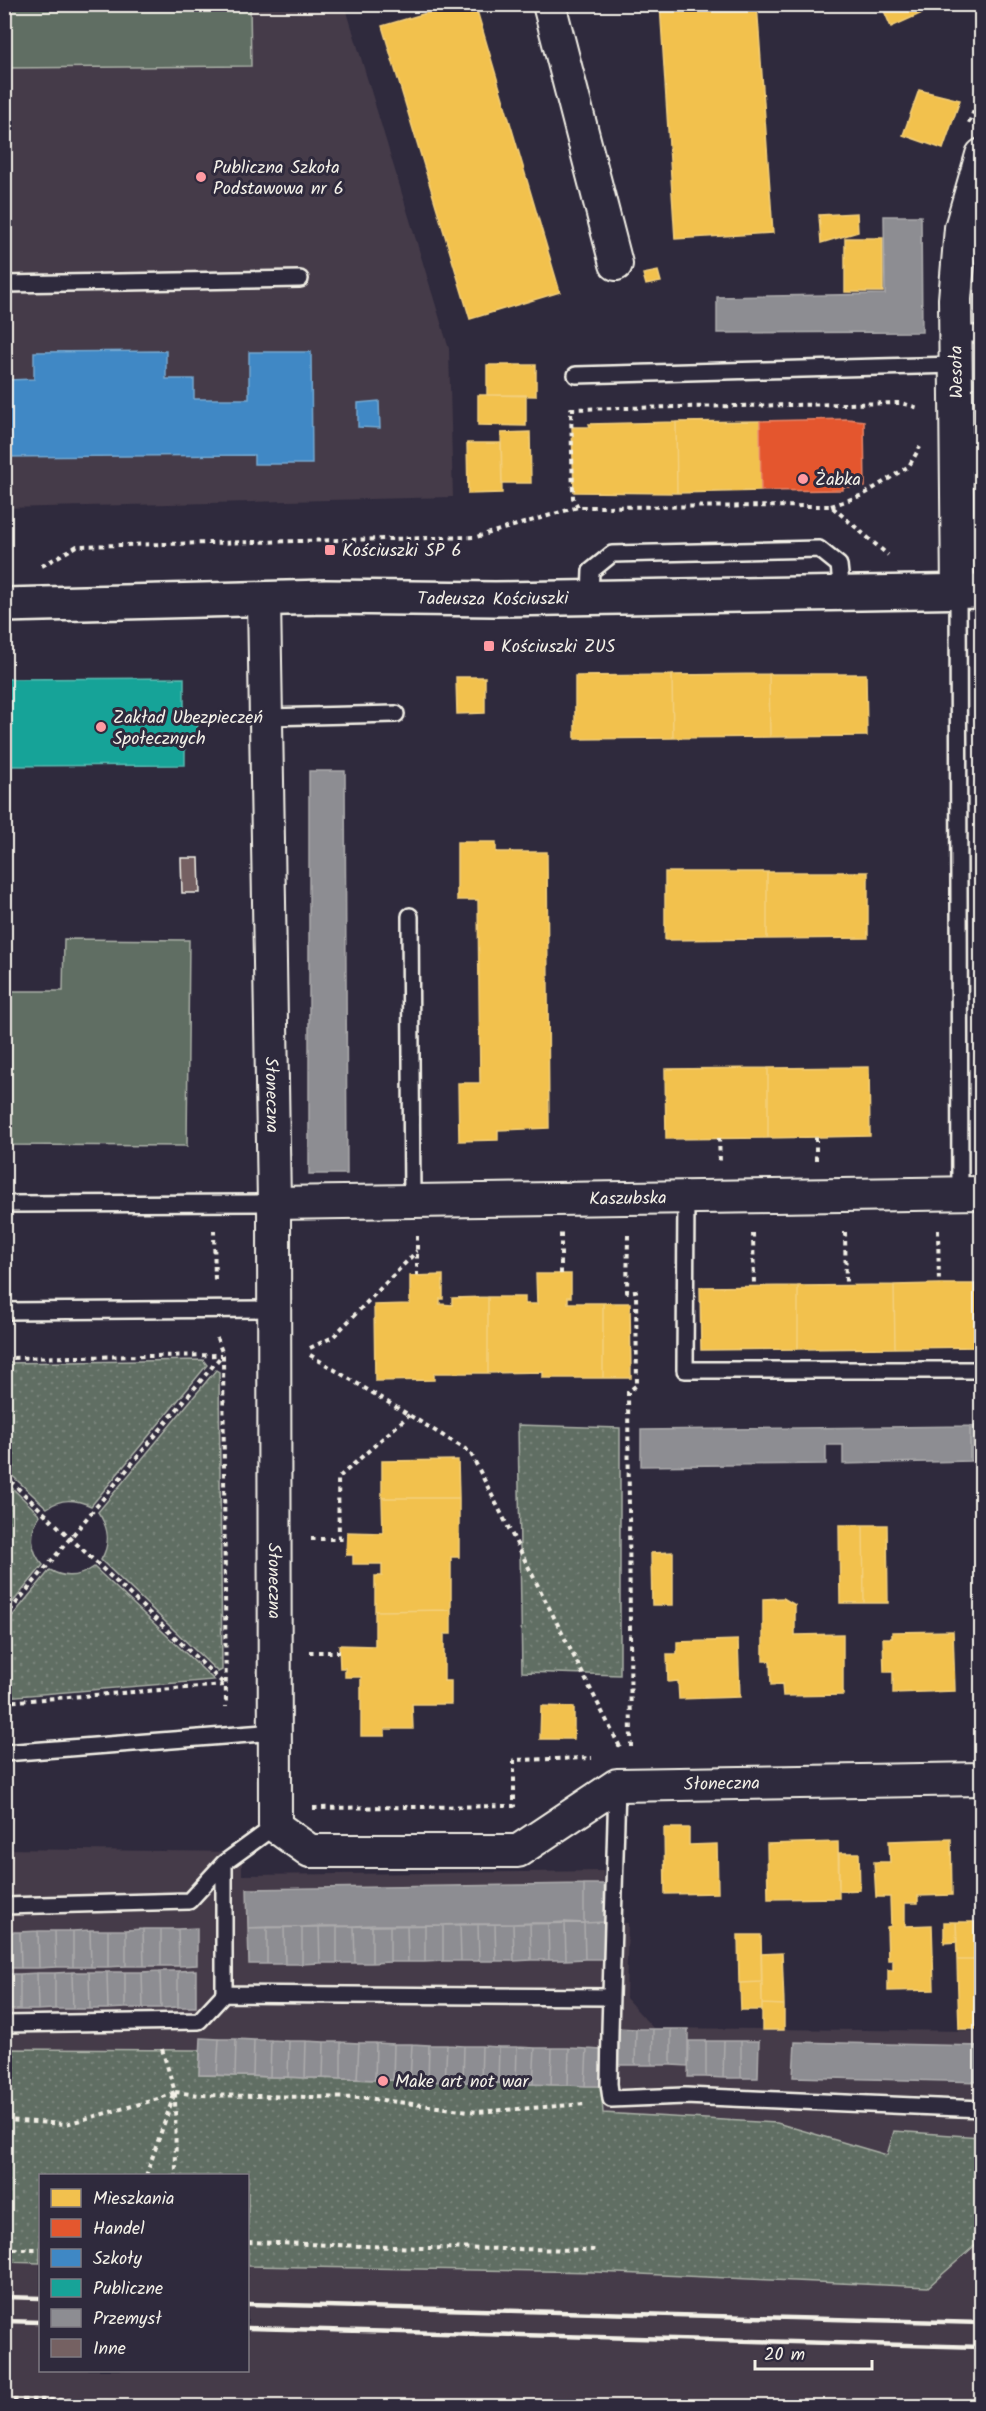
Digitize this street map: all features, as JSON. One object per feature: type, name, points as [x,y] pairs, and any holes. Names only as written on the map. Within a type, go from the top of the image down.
[{"type":"street","points":[[549,4],[616,264]]},
{"type":"street","name":"Wesoła","points":[[970,591],[956,365],[968,334],[955,299],[961,228],[981,155]]},
{"type":"street","name":"Tadeusza Kościuszki","points":[[4,605],[326,597],[495,599],[970,591]]},
{"type":"street","name":"Słoneczna","points":[[264,600],[274,1203],[275,1826]]},
{"type":"street","name":"Kaszubska","points":[[274,1203],[413,1214],[686,1197],[971,1193]]},
{"type":"street","points":[[275,1826],[310,1851],[518,1851],[621,1771]]},
{"type":"street","name":"Słoneczna","points":[[621,1771],[981,1779]]},
{"type":"lane","points":[[4,284],[300,279]]},
{"type":"lane","points":[[576,375],[956,365]]},
{"type":"lane","points":[[590,596],[591,571],[612,554],[819,549],[839,565],[842,593]]},
{"type":"lane","points":[[970,591],[971,1193]]},
{"type":"lane","points":[[265,717],[396,714]]},
{"type":"lane","points":[[410,916],[413,1214]]},
{"type":"lane","points":[[686,1197],[685,1370],[981,1370]]},
{"type":"lane","points":[[4,1204],[274,1203]]},
{"type":"lane","points":[[4,1311],[274,1309]]},
{"type":"lane","points":[[4,1753],[275,1732]]},
{"type":"lane","points":[[621,1771],[611,1997],[609,2084],[611,2099],[685,2096],[981,2109]]},
{"type":"lane","points":[[4,1906],[189,1901],[224,1863],[275,1826]]},
{"type":"lane","points":[[4,2024],[200,2021],[224,1994],[224,1863]]},
{"type":"lane","points":[[224,1994],[611,1997]]},
{"type":"path","points":[[579,507],[573,498],[571,409],[901,403],[916,406],[924,411]]},
{"type":"path","points":[[39,568],[77,546],[476,537],[579,507],[831,506],[863,495],[909,466],[926,437]]},
{"type":"path","points":[[831,506],[892,558]]},
{"type":"path","points":[[816,1137],[816,1161]]},
{"type":"path","points":[[719,1138],[720,1162]]},
{"type":"path","points":[[413,1214],[417,1275]]},
{"type":"path","points":[[938,1226],[939,1284]]},
{"type":"path","points":[[845,1227],[846,1285]]},
{"type":"path","points":[[753,1229],[754,1286]]},
{"type":"path","points":[[628,1230],[627,1292],[636,1291],[637,1374],[637,1385],[628,1392],[631,1751]]},
{"type":"path","points":[[561,1231],[561,1274]]},
{"type":"path","points":[[417,1251],[333,1337],[304,1351],[470,1452],[621,1771]]},
{"type":"path","points":[[4,1358],[223,1355]]},
{"type":"path","points":[[4,1618],[223,1355]]},
{"type":"path","points":[[223,1355],[226,1735]]},
{"type":"path","points":[[339,1539],[338,1478],[410,1415]]},
{"type":"path","points":[[4,1475],[226,1685]]},
{"type":"path","points":[[304,1539],[347,1539]]},
{"type":"path","points":[[305,1652],[340,1652]]},
{"type":"path","points":[[4,1702],[226,1685]]},
{"type":"path","points":[[306,1808],[514,1806],[514,1760],[603,1758]]},
{"type":"path","points":[[155,2022],[175,2092],[176,2174]]},
{"type":"path","points":[[146,2174],[175,2092]]},
{"type":"path","points":[[4,2120],[66,2124],[158,2099],[175,2092],[211,2096],[366,2098],[477,2112],[589,2104],[611,2099]]},
{"type":"path","points":[[249,2242],[422,2248],[595,2250]]},
{"type":"path","points":[[4,2249],[39,2249]]},
{"type":"path","points":[[4,2400],[71,2400],[188,2406]]},
{"type":"path","points":[[69,2406],[71,2400]]},
{"type":"shaded area","name":"Publiczna Szkoła Podstawowa nr 6","points":[[4,5],[345,5],[449,349],[453,497],[5,508]]},
{"type":"shaded area","points":[[5,1849],[242,1852],[242,1875],[603,1871],[605,1923],[628,1923],[626,1998],[653,2028],[981,2031],[981,2137],[894,2131],[887,2155],[777,2123],[603,2113],[601,2087],[199,2075],[199,2050],[5,2049]]},
{"type":"shaded area","points":[[981,2240],[981,2406],[5,2406],[5,2262],[39,2263],[39,2372],[249,2372],[249,2266],[596,2272],[927,2287]]},
{"type":"green space","points":[[4,5],[250,5],[251,66],[5,68]]},
{"type":"green space","points":[[64,939],[189,940],[187,1146],[5,1145],[5,991],[63,991]]},
{"type":"green space","points":[[203,1360],[207,1365],[91,1506],[68,1501],[58,1502],[47,1508],[5,1469],[5,1363]]},
{"type":"green space","points":[[216,1370],[219,1372],[222,1670],[218,1672],[101,1560],[106,1548],[107,1536],[105,1524],[98,1512]]},
{"type":"green space","points":[[518,1425],[620,1428],[620,1675],[522,1672]]},
{"type":"green space","points":[[5,1481],[40,1515],[36,1521],[32,1541],[43,1565],[5,1612]]},
{"type":"green space","points":[[94,1567],[214,1680],[5,1697],[5,1625],[50,1570],[61,1575],[72,1576]]},
{"type":"green space","points":[[5,2049],[200,2050],[199,2075],[601,2086],[603,2113],[777,2123],[887,2155],[894,2131],[981,2137],[981,2240],[928,2287],[596,2272],[249,2266],[249,2174],[39,2174],[39,2263],[5,2262]]},
{"type":"building: Mieszkania","points":[[457,4],[475,4],[560,292],[470,319],[382,26]]},
{"type":"building: Mieszkania","points":[[660,4],[757,4],[773,233],[675,239]]},
{"type":"building: Mieszkania","points":[[881,4],[942,4],[891,27]]},
{"type":"building: Mieszkania","points":[[919,90],[960,100],[943,149],[903,135]]},
{"type":"building: Mieszkania","points":[[857,213],[858,232],[821,243],[819,215]]},
{"type":"building: Mieszkania","points":[[845,238],[883,238],[883,292],[845,292]]},
{"type":"building: Mieszkania","points":[[658,271],[661,282],[646,285],[643,274]]},
{"type":"building: Mieszkania","points":[[487,365],[536,365],[536,396],[487,395]]},
{"type":"building: Mieszkania","points":[[478,395],[526,395],[526,426],[478,425]]},
{"type":"building: Mieszkania","points":[[760,421],[761,491],[677,493],[676,422]]},
{"type":"building: Mieszkania","points":[[676,422],[677,493],[574,492],[572,427],[590,427],[589,424]]},
{"type":"building: Mieszkania","points":[[530,432],[531,483],[502,483],[501,433]]},
{"type":"building: Mieszkania","points":[[467,443],[501,443],[502,493],[468,494]]},
{"type":"building: Mieszkania","points":[[769,674],[866,674],[867,736],[770,737]]},
{"type":"building: Mieszkania","points":[[769,674],[770,737],[673,738],[672,675]]},
{"type":"building: Mieszkania","points":[[672,675],[673,738],[575,739],[575,676]]},
{"type":"building: Mieszkania","points":[[456,677],[485,677],[485,713],[457,714]]},
{"type":"building: Mieszkania","points":[[457,842],[496,842],[496,852],[547,852],[549,1128],[498,1130],[498,1140],[459,1141],[458,1083],[480,1083],[478,900],[457,900]]},
{"type":"building: Mieszkania","points":[[665,872],[767,872],[767,939],[665,940]]},
{"type":"building: Mieszkania","points":[[767,872],[868,872],[868,938],[767,939]]},
{"type":"building: Mieszkania","points":[[869,1067],[870,1136],[768,1138],[768,1068]]},
{"type":"building: Mieszkania","points":[[768,1068],[768,1138],[666,1139],[665,1069]]},
{"type":"building: Mieszkania","points":[[536,1274],[571,1274],[571,1297],[568,1297],[568,1303],[603,1303],[603,1378],[543,1378],[543,1372],[488,1373],[488,1297],[525,1297],[525,1304],[537,1304]]},
{"type":"building: Mieszkania","points":[[443,1275],[443,1299],[440,1299],[440,1304],[452,1305],[452,1298],[488,1297],[488,1373],[434,1373],[434,1380],[375,1381],[374,1305],[410,1304],[410,1276]]},
{"type":"building: Mieszkania","points":[[982,1284],[982,1347],[895,1348],[894,1285]]},
{"type":"building: Mieszkania","points":[[894,1285],[895,1348],[798,1349],[798,1286]]},
{"type":"building: Mieszkania","points":[[798,1286],[798,1349],[701,1350],[700,1287]]},
{"type":"building: Mieszkania","points":[[603,1303],[630,1303],[631,1378],[603,1378]]},
{"type":"building: Mieszkania","points":[[458,1460],[459,1498],[382,1498],[382,1461]]},
{"type":"building: Mieszkania","points":[[382,1498],[459,1498],[459,1557],[451,1557],[451,1610],[375,1611],[375,1576],[382,1576],[382,1564],[353,1564],[353,1555],[346,1555],[347,1532],[383,1533]]},
{"type":"building: Mieszkania","points":[[839,1525],[863,1525],[864,1603],[840,1603]]},
{"type":"building: Mieszkania","points":[[863,1525],[887,1525],[888,1603],[864,1603]]},
{"type":"building: Mieszkania","points":[[673,1552],[673,1605],[652,1605],[651,1553]]},
{"type":"building: Mieszkania","points":[[783,1598],[795,1605],[795,1635],[843,1634],[843,1695],[783,1696],[782,1684],[771,1685],[770,1661],[763,1661],[763,1599]]},
{"type":"building: Mieszkania","points":[[451,1610],[451,1634],[444,1634],[444,1681],[451,1681],[451,1704],[412,1704],[413,1729],[385,1729],[385,1736],[361,1736],[361,1677],[345,1677],[345,1668],[340,1668],[339,1645],[375,1646],[375,1611]]},
{"type":"building: Mieszkania","points":[[953,1631],[955,1691],[893,1693],[893,1672],[884,1672],[883,1638],[892,1638],[892,1632]]},
{"type":"building: Mieszkania","points":[[738,1640],[740,1697],[679,1699],[678,1681],[668,1682],[667,1654],[677,1654],[677,1642]]},
{"type":"building: Mieszkania","points":[[541,1706],[574,1707],[574,1739],[540,1739]]},
{"type":"building: Mieszkania","points":[[664,1828],[689,1828],[689,1845],[717,1844],[718,1893],[665,1894]]},
{"type":"building: Mieszkania","points":[[951,1839],[952,1895],[918,1896],[918,1903],[905,1903],[905,1926],[932,1925],[934,1990],[888,1991],[888,1970],[893,1970],[893,1960],[888,1960],[887,1927],[891,1926],[890,1897],[876,1897],[874,1862],[890,1862],[889,1841]]},
{"type":"building: Mieszkania","points":[[838,1842],[839,1898],[768,1899],[767,1844]]},
{"type":"building: Mieszkania","points":[[839,1853],[859,1853],[860,1890],[839,1891]]},
{"type":"building: Mieszkania","points":[[944,1922],[956,1922],[957,1942],[944,1943]]},
{"type":"building: Mieszkania","points":[[956,1922],[975,1922],[976,1960],[957,1960]]},
{"type":"building: Mieszkania","points":[[975,1922],[982,1922],[982,1960],[976,1960]]},
{"type":"building: Mieszkania","points":[[738,1935],[761,1935],[762,1982],[739,1983]]},
{"type":"building: Mieszkania","points":[[782,1953],[784,2005],[762,2004],[761,1954]]},
{"type":"building: Mieszkania","points":[[957,1960],[976,1960],[978,2029],[959,2029]]},
{"type":"building: Mieszkania","points":[[976,1960],[982,1960],[982,2029],[978,2029]]},
{"type":"building: Mieszkania","points":[[762,1982],[762,2010],[741,2010],[740,1983]]},
{"type":"building: Mieszkania","points":[[762,2004],[784,2005],[784,2030],[762,2030]]},
{"type":"building: Handel","points":[[848,419],[864,421],[865,487],[843,487],[843,490],[761,491],[760,421]]},
{"type":"building: Szkoły","points":[[166,351],[166,379],[194,379],[194,399],[249,399],[249,352],[311,352],[312,464],[254,464],[254,455],[4,457],[4,399],[8,399],[8,380],[34,379],[34,352]]},
{"type":"building: Szkoły","points":[[379,401],[380,428],[358,427],[358,403]]},
{"type":"building: Publiczne","name":"Zakład Ubezpieczeń Społecznych","points":[[184,678],[184,714],[197,714],[198,740],[185,740],[185,765],[4,766],[4,679]]},
{"type":"building: Przemysł","points":[[884,216],[921,216],[922,332],[717,333],[717,297],[885,294]]},
{"type":"building: Przemysł","points":[[309,771],[345,771],[347,1174],[309,1174]]},
{"type":"building: Przemysł","points":[[982,1425],[982,1460],[970,1461],[970,1426]]},
{"type":"building: Przemysł","points":[[970,1426],[970,1461],[843,1464],[843,1445],[826,1445],[826,1464],[641,1466],[641,1430]]},
{"type":"building: Przemysł","points":[[584,1884],[604,1884],[605,1922],[584,1923]]},
{"type":"building: Przemysł","points":[[584,1884],[584,1923],[248,1928],[247,1889]]},
{"type":"building: Przemysł","points":[[565,1922],[584,1923],[585,1959],[566,1960]]},
{"type":"building: Przemysł","points":[[565,1922],[566,1960],[549,1960],[548,1923]]},
{"type":"building: Przemysł","points":[[605,1922],[605,1959],[585,1959],[584,1923]]},
{"type":"building: Przemysł","points":[[530,1923],[548,1923],[549,1960],[531,1960]]},
{"type":"building: Przemysł","points":[[530,1923],[531,1960],[514,1961],[513,1924]]},
{"type":"building: Przemysł","points":[[460,1924],[478,1924],[479,1961],[461,1961]]},
{"type":"building: Przemysł","points":[[460,1924],[461,1961],[443,1961],[443,1925]]},
{"type":"building: Przemysł","points":[[478,1924],[495,1924],[496,1961],[479,1961]]},
{"type":"building: Przemysł","points":[[495,1924],[513,1924],[514,1961],[496,1961]]},
{"type":"building: Przemysł","points":[[372,1925],[390,1925],[390,1962],[372,1963]]},
{"type":"building: Przemysł","points":[[372,1925],[372,1963],[355,1963],[354,1926]]},
{"type":"building: Przemysł","points":[[390,1925],[407,1925],[408,1962],[390,1962]]},
{"type":"building: Przemysł","points":[[407,1925],[425,1925],[425,1962],[408,1962]]},
{"type":"building: Przemysł","points":[[425,1925],[443,1925],[443,1961],[425,1962]]},
{"type":"building: Przemysł","points":[[319,1926],[337,1926],[337,1963],[320,1963]]},
{"type":"building: Przemysł","points":[[319,1926],[320,1963],[302,1964],[302,1927]]},
{"type":"building: Przemysł","points":[[337,1926],[354,1926],[355,1963],[337,1963]]},
{"type":"building: Przemysł","points":[[267,1927],[284,1927],[285,1964],[267,1964]]},
{"type":"building: Przemysł","points":[[267,1927],[267,1964],[249,1964],[248,1928]]},
{"type":"building: Przemysł","points":[[284,1927],[302,1927],[302,1964],[285,1964]]},
{"type":"building: Przemysł","points":[[197,1928],[197,1965],[179,1966],[178,1929]]},
{"type":"building: Przemysł","points":[[143,1929],[144,1966],[126,1966],[126,1930]]},
{"type":"building: Przemysł","points":[[143,1929],[161,1929],[161,1966],[144,1966]]},
{"type":"building: Przemysł","points":[[161,1929],[178,1929],[179,1966],[161,1966]]},
{"type":"building: Przemysł","points":[[90,1930],[91,1967],[73,1967],[73,1931]]},
{"type":"building: Przemysł","points":[[90,1930],[108,1930],[108,1967],[91,1967]]},
{"type":"building: Przemysł","points":[[108,1930],[126,1930],[126,1966],[108,1967]]},
{"type":"building: Przemysł","points":[[38,1931],[39,1968],[21,1968],[20,1932]]},
{"type":"building: Przemysł","points":[[38,1931],[55,1931],[56,1967],[39,1968]]},
{"type":"building: Przemysł","points":[[55,1931],[73,1931],[73,1967],[56,1967]]},
{"type":"building: Przemysł","points":[[4,1932],[20,1932],[21,1968],[4,1968]]},
{"type":"building: Przemysł","points":[[196,1970],[196,2007],[178,2007],[178,1971]]},
{"type":"building: Przemysł","points":[[160,1971],[178,1971],[178,2007],[161,2008]]},
{"type":"building: Przemysł","points":[[160,1971],[161,2008],[143,2008],[142,1972]]},
{"type":"building: Przemysł","points":[[72,1972],[89,1972],[90,2009],[73,2009]]},
{"type":"building: Przemysł","points":[[72,1972],[73,2009],[55,2009],[55,1973]]},
{"type":"building: Przemysł","points":[[89,1972],[107,1972],[108,2009],[90,2009]]},
{"type":"building: Przemysł","points":[[107,1972],[125,1972],[125,2008],[108,2009]]},
{"type":"building: Przemysł","points":[[125,1972],[142,1972],[143,2008],[125,2008]]},
{"type":"building: Przemysł","points":[[37,1973],[38,2010],[20,2010],[20,1974]]},
{"type":"building: Przemysł","points":[[37,1973],[55,1973],[55,2009],[38,2010]]},
{"type":"building: Przemysł","points":[[4,1974],[20,1974],[20,2010],[4,2010]]},
{"type":"building: Przemysł","points":[[617,2028],[636,2029],[635,2065],[616,2065]]},
{"type":"building: Przemysł","points":[[636,2029],[653,2029],[652,2065],[635,2065]]},
{"type":"building: Przemysł","points":[[653,2029],[671,2029],[671,2065],[652,2065]]},
{"type":"building: Przemysł","points":[[671,2029],[688,2029],[688,2066],[671,2065]]},
{"type":"building: Przemysł","points":[[201,2038],[219,2039],[217,2075],[199,2075]]},
{"type":"building: Przemysł","points":[[219,2039],[236,2039],[235,2076],[217,2075]]},
{"type":"building: Przemysł","points":[[236,2039],[254,2040],[253,2076],[235,2076]]},
{"type":"building: Przemysł","points":[[254,2040],[271,2040],[270,2077],[253,2076]]},
{"type":"building: Przemysł","points":[[271,2040],[289,2041],[288,2077],[270,2077]]},
{"type":"building: Przemysł","points":[[289,2041],[306,2041],[305,2078],[288,2077]]},
{"type":"building: Przemysł","points":[[306,2041],[324,2042],[323,2078],[305,2078]]},
{"type":"building: Przemysł","points":[[689,2041],[706,2041],[706,2077],[688,2077]]},
{"type":"building: Przemysł","points":[[706,2041],[724,2041],[723,2078],[706,2077]]},
{"type":"building: Przemysł","points":[[724,2041],[741,2041],[741,2078],[723,2078]]},
{"type":"building: Przemysł","points":[[741,2041],[759,2041],[758,2078],[741,2078]]},
{"type":"building: Przemysł","points":[[324,2042],[341,2042],[341,2079],[323,2078]]},
{"type":"building: Przemysł","points":[[341,2042],[359,2043],[357,2079],[341,2079]]},
{"type":"building: Przemysł","points":[[795,2042],[982,2046],[982,2082],[793,2077]]},
{"type":"building: Przemysł","points":[[359,2043],[376,2043],[375,2080],[357,2079]]},
{"type":"building: Przemysł","points":[[376,2043],[394,2044],[393,2080],[375,2080]]},
{"type":"building: Przemysł","points":[[394,2044],[412,2044],[410,2081],[393,2080]]},
{"type":"building: Przemysł","points":[[412,2044],[429,2045],[428,2081],[410,2081]]},
{"type":"building: Przemysł","points":[[429,2045],[447,2045],[445,2082],[428,2081]]},
{"type":"building: Przemysł","points":[[447,2045],[464,2046],[463,2082],[445,2082]]},
{"type":"building: Przemysł","points":[[464,2046],[482,2046],[481,2083],[463,2082]]},
{"type":"building: Przemysł","points":[[482,2046],[499,2047],[498,2083],[481,2083]]},
{"type":"building: Przemysł","points":[[499,2047],[517,2047],[516,2084],[498,2083]]},
{"type":"building: Przemysł","points":[[517,2047],[535,2048],[533,2084],[516,2084]]},
{"type":"building: Przemysł","points":[[535,2048],[552,2048],[551,2085],[533,2084]]},
{"type":"building: Przemysł","points":[[552,2048],[569,2048],[568,2085],[551,2085]]},
{"type":"building: Przemysł","points":[[569,2048],[587,2049],[585,2086],[568,2085]]},
{"type":"building: Przemysł","points":[[587,2049],[601,2050],[601,2086],[585,2086]]},
{"type":"building: Inne","points":[[181,858],[199,858],[200,893],[182,893]]},
{"type":"railway","points":[[4,2297],[39,2298]]},
{"type":"railway","points":[[249,2304],[982,2323]]},
{"type":"railway","points":[[4,2321],[39,2322]]},
{"type":"railway","points":[[249,2328],[982,2347]]},
{"type":"place","name":"Publiczna Szkoła Podstawowa nr 6","points":[[201,177]]},
{"type":"place","name":"Żabka","points":[[803,479]]},
{"type":"place","name":"Kościuszki SP 6","points":[[330,550]]},
{"type":"place","name":"Kościuszki ZUS","points":[[489,646]]},
{"type":"place","name":"Zakład Ubezpieczeń Społecznych","points":[[101,727]]},
{"type":"place","name":"Make art not war","points":[[383,2081]]}]
